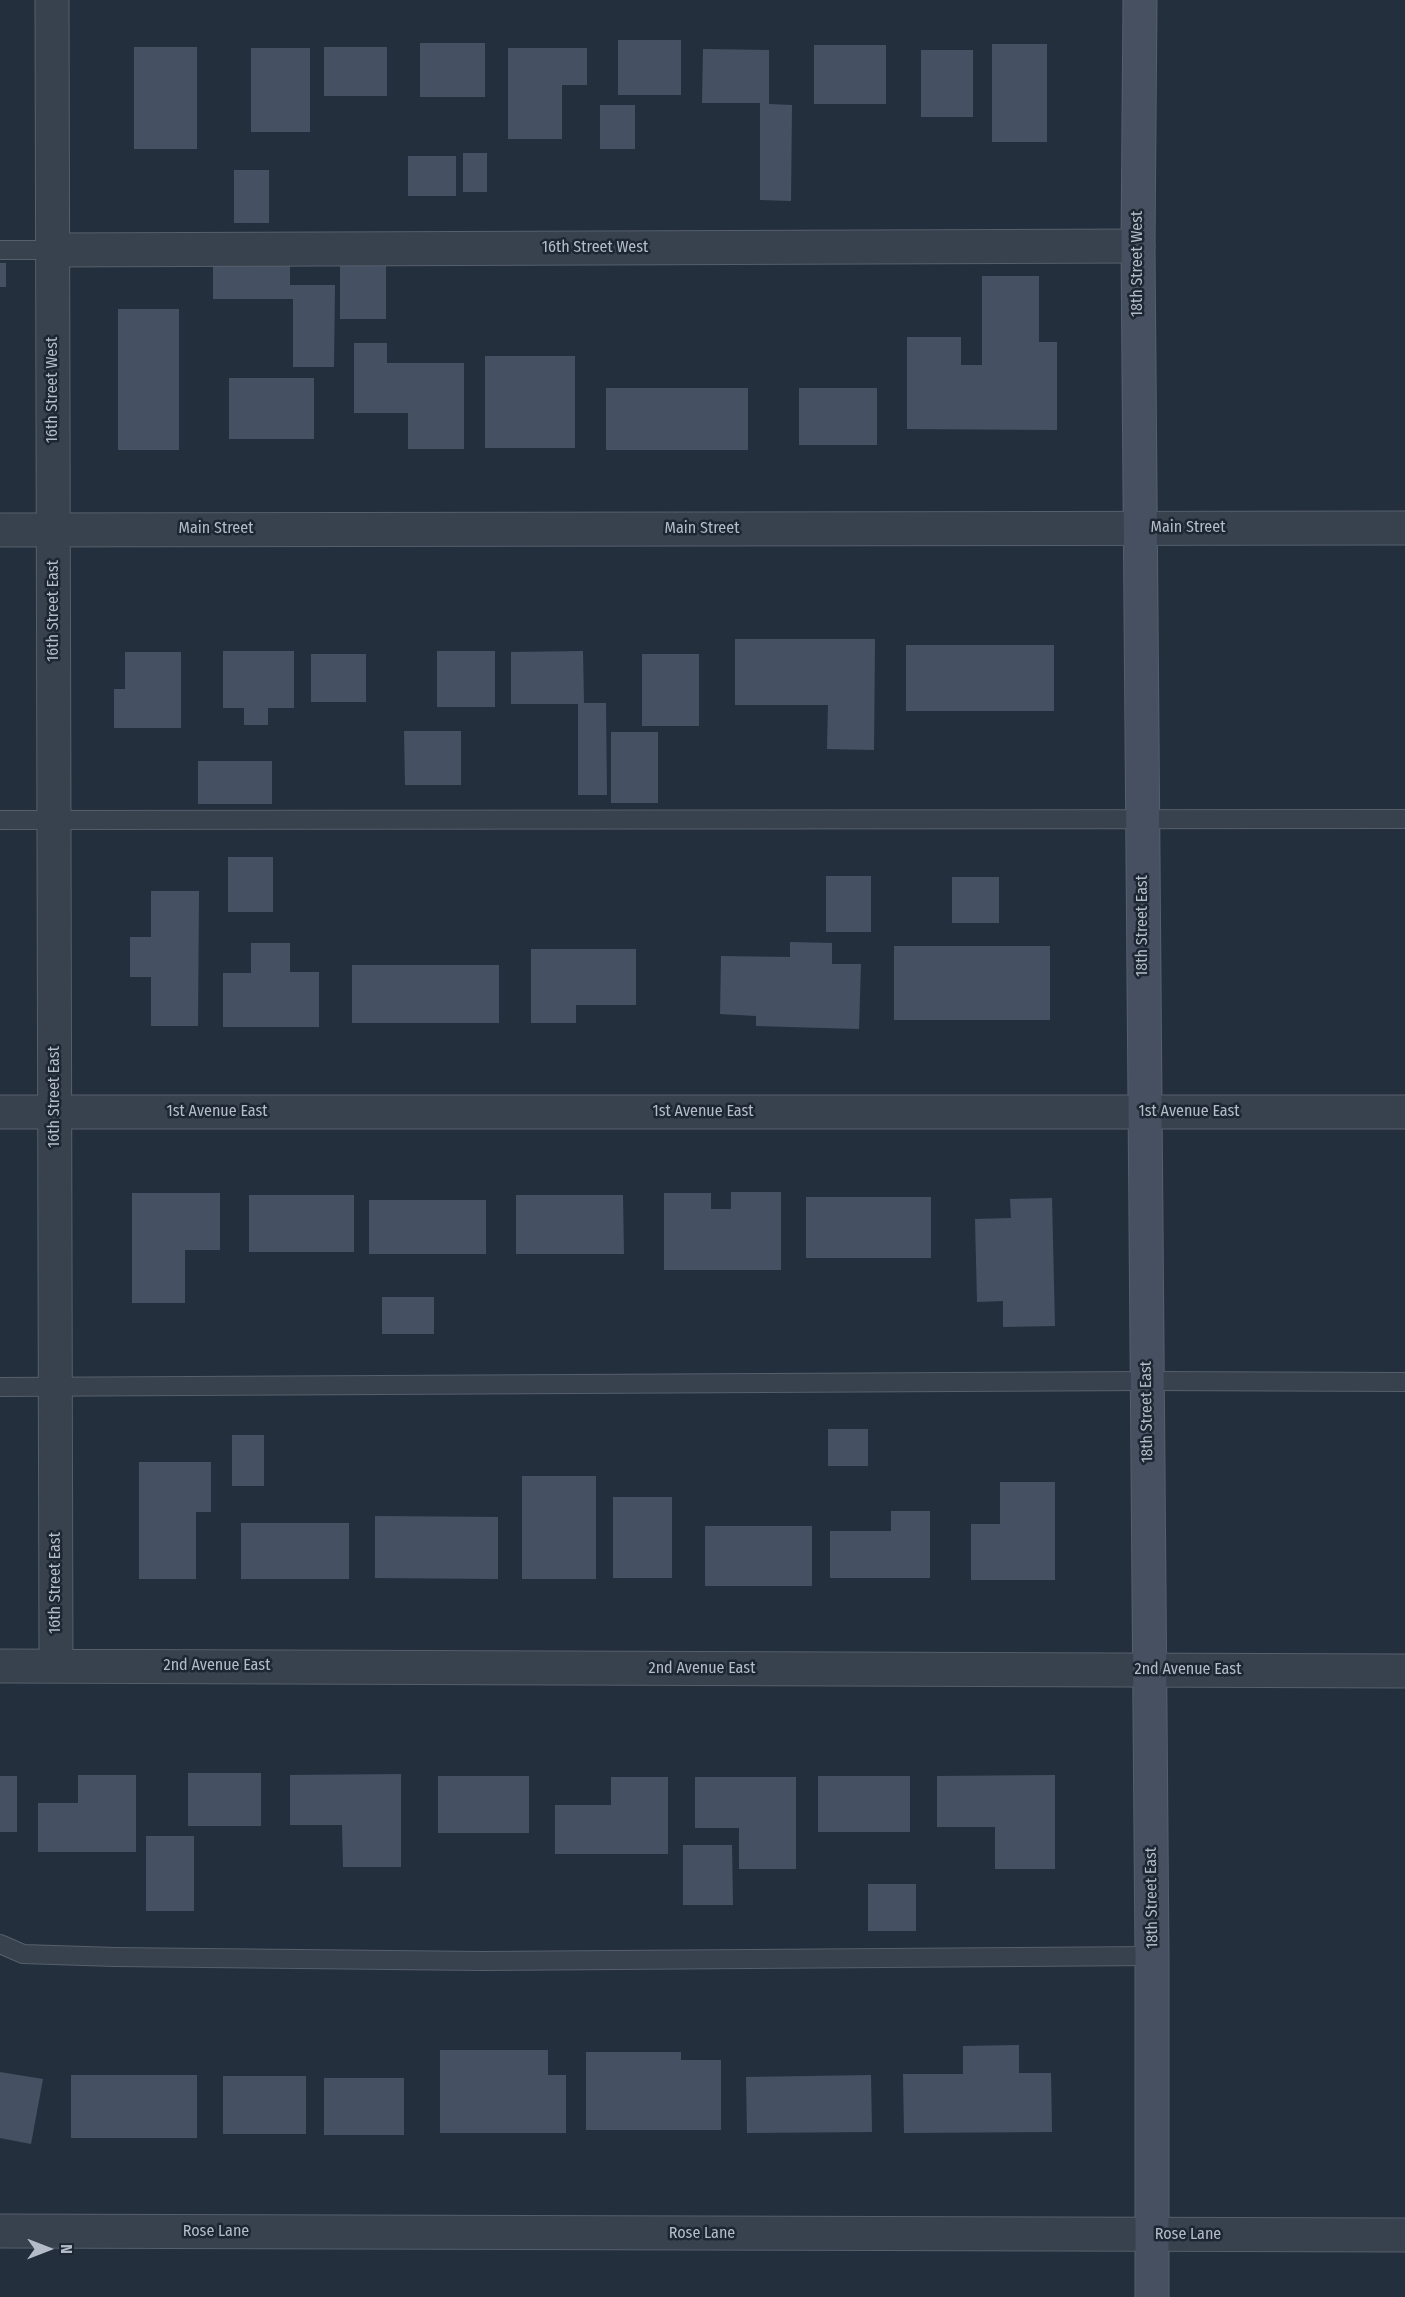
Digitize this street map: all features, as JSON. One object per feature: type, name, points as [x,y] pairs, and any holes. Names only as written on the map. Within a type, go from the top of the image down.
[{"type":"street","name":"16th Street West","points":[[52,0],[54,530]]},
{"type":"street","name":"18th Street West","points":[[1140,0],[1138,246],[1140,528]]},
{"type":"street","name":"16th Street West","points":[[53,250],[1138,246]]},
{"type":"street","name":"18th Street East","points":[[1140,528],[1152,1956],[1152,2297]]},
{"type":"street","name":"Main Street","points":[[0,530],[1405,528]]},
{"type":"street","name":"16th Street East","points":[[54,530],[56,1665]]},
{"type":"street","name":"1st Avenue East","points":[[0,1112],[1405,1112]]},
{"type":"street","name":"2nd Avenue East","points":[[0,1666],[1405,1671]]},
{"type":"street","name":"Rose Lane","points":[[0,2231],[1405,2235]]},
{"type":"lane","points":[[0,250],[53,250]]},
{"type":"lane","points":[[0,820],[1405,819]]},
{"type":"lane","points":[[0,1387],[1147,1381],[1405,1382]]},
{"type":"lane","points":[[0,1944],[23,1954],[410,1960],[1152,1956]]},
{"type":"building","points":[[618,40],[681,40],[681,95],[618,95]]},
{"type":"building","points":[[420,43],[485,43],[485,97],[420,97]]},
{"type":"building","points":[[992,44],[1047,44],[1047,142],[992,142]]},
{"type":"building","points":[[814,45],[886,45],[886,104],[814,104]]},
{"type":"building","points":[[134,47],[197,47],[197,149],[134,149]]},
{"type":"building","points":[[324,47],[387,47],[387,96],[324,96]]},
{"type":"building","points":[[251,48],[310,48],[310,132],[251,132]]},
{"type":"building","points":[[508,48],[587,48],[587,85],[562,85],[562,139],[508,139]]},
{"type":"building","points":[[703,49],[769,50],[769,104],[792,105],[791,201],[760,200],[760,103],[702,103]]},
{"type":"building","points":[[921,50],[973,50],[973,117],[921,117]]},
{"type":"building","points":[[600,105],[635,105],[635,149],[600,149]]},
{"type":"building","points":[[463,153],[487,153],[487,192],[463,192]]},
{"type":"building","points":[[408,156],[456,156],[456,196],[408,196]]},
{"type":"building","points":[[234,170],[269,170],[269,223],[234,223]]},
{"type":"building","points":[[213,262],[290,263],[290,285],[335,285],[334,367],[293,367],[293,299],[213,299]]},
{"type":"building","points":[[0,263],[6,263],[6,287],[0,287]]},
{"type":"building","points":[[340,265],[386,265],[386,319],[340,319]]},
{"type":"building","points":[[982,276],[1039,276],[1039,342],[1057,342],[1057,430],[907,429],[907,337],[961,337],[961,365],[982,365]]},
{"type":"building","points":[[118,309],[179,309],[179,450],[118,450]]},
{"type":"building","points":[[354,343],[387,343],[387,363],[464,363],[464,449],[408,449],[408,413],[354,413]]},
{"type":"building","points":[[485,356],[575,356],[575,448],[485,448]]},
{"type":"building","points":[[229,378],[314,378],[314,439],[229,439]]},
{"type":"building","points":[[606,388],[748,388],[748,450],[606,450]]},
{"type":"building","points":[[799,388],[877,388],[877,445],[799,445]]},
{"type":"building","points":[[735,639],[875,639],[874,750],[827,749],[828,705],[735,705]]},
{"type":"building","points":[[906,645],[1054,645],[1054,711],[906,711]]},
{"type":"building","points":[[223,651],[294,651],[294,708],[268,708],[268,725],[244,725],[244,708],[223,708]]},
{"type":"building","points":[[437,651],[495,651],[495,707],[437,707]]},
{"type":"building","points":[[583,651],[584,703],[606,703],[607,795],[578,795],[578,704],[511,704],[511,652]]},
{"type":"building","points":[[125,652],[181,652],[181,728],[114,728],[114,689],[125,689]]},
{"type":"building","points":[[311,654],[366,654],[366,702],[311,702]]},
{"type":"building","points":[[642,654],[699,654],[699,726],[642,726]]},
{"type":"building","points":[[404,731],[461,731],[461,785],[405,785]]},
{"type":"building","points":[[611,732],[658,732],[658,803],[611,803]]},
{"type":"building","points":[[198,761],[272,761],[272,804],[198,804]]},
{"type":"building","points":[[228,857],[273,857],[273,912],[228,912]]},
{"type":"building","points":[[826,876],[871,876],[871,932],[826,932]]},
{"type":"building","points":[[952,877],[999,877],[999,923],[952,923]]},
{"type":"building","points":[[151,891],[199,891],[198,1026],[151,1026],[151,977],[130,977],[130,937],[151,937]]},
{"type":"building","points":[[790,942],[832,943],[832,964],[861,964],[859,1029],[756,1026],[756,1016],[720,1014],[721,956],[790,957]]},
{"type":"building","points":[[251,943],[290,943],[290,972],[319,972],[319,1027],[223,1027],[223,973],[251,973]]},
{"type":"building","points":[[894,946],[1050,946],[1050,1020],[894,1020]]},
{"type":"building","points":[[531,949],[636,949],[636,1005],[576,1005],[576,1023],[531,1023]]},
{"type":"building","points":[[352,965],[499,965],[499,1023],[352,1023]]},
{"type":"building","points":[[731,1192],[781,1192],[781,1270],[664,1270],[664,1193],[711,1193],[711,1209],[731,1209]]},
{"type":"building","points":[[132,1193],[220,1193],[220,1250],[185,1250],[185,1303],[132,1303]]},
{"type":"building","points":[[249,1195],[354,1195],[354,1252],[249,1252]]},
{"type":"building","points":[[516,1195],[623,1195],[624,1254],[516,1254]]},
{"type":"building","points":[[806,1197],[931,1197],[931,1258],[806,1258]]},
{"type":"building","points":[[1052,1198],[1055,1326],[1003,1327],[1003,1301],[977,1302],[975,1219],[1011,1218],[1010,1199]]},
{"type":"building","points":[[369,1200],[486,1200],[486,1254],[369,1254]]},
{"type":"building","points":[[382,1297],[434,1297],[434,1334],[382,1334]]},
{"type":"building","points":[[828,1429],[868,1429],[868,1466],[828,1466]]},
{"type":"building","points":[[232,1435],[264,1435],[264,1486],[232,1486]]},
{"type":"building","points":[[139,1462],[211,1462],[211,1512],[196,1512],[196,1579],[139,1579]]},
{"type":"building","points":[[522,1476],[596,1476],[596,1579],[522,1579]]},
{"type":"building","points":[[1000,1482],[1055,1482],[1055,1580],[971,1580],[971,1524],[1000,1524]]},
{"type":"building","points":[[613,1497],[672,1497],[672,1578],[613,1578]]},
{"type":"building","points":[[891,1511],[930,1511],[930,1578],[830,1578],[830,1531],[891,1531]]},
{"type":"building","points":[[375,1516],[498,1517],[498,1579],[375,1578]]},
{"type":"building","points":[[241,1523],[349,1523],[349,1579],[241,1579]]},
{"type":"building","points":[[705,1526],[812,1526],[812,1586],[705,1586]]},
{"type":"building","points":[[188,1773],[261,1773],[261,1826],[188,1826]]},
{"type":"building","points":[[401,1774],[401,1867],[343,1867],[342,1825],[290,1825],[290,1775]]},
{"type":"building","points":[[78,1775],[136,1775],[136,1852],[38,1852],[38,1803],[78,1803]]},
{"type":"building","points":[[1055,1775],[1055,1869],[995,1869],[995,1827],[937,1827],[937,1776]]},
{"type":"building","points":[[0,1776],[17,1776],[17,1832],[0,1832]]},
{"type":"building","points":[[438,1776],[529,1776],[529,1833],[438,1833]]},
{"type":"building","points":[[818,1776],[910,1776],[910,1832],[818,1832]]},
{"type":"building","points":[[611,1777],[668,1777],[668,1854],[555,1854],[555,1805],[611,1805]]},
{"type":"building","points":[[695,1777],[796,1777],[796,1869],[739,1869],[739,1828],[695,1828]]},
{"type":"building","points":[[146,1836],[194,1836],[194,1911],[146,1911]]},
{"type":"building","points":[[683,1845],[732,1845],[733,1905],[683,1905]]},
{"type":"building","points":[[868,1884],[916,1884],[916,1931],[868,1931]]},
{"type":"building","points":[[1019,2045],[1019,2073],[1051,2073],[1052,2132],[904,2133],[903,2074],[963,2074],[963,2046]]},
{"type":"building","points":[[440,2050],[548,2050],[548,2075],[566,2075],[566,2133],[440,2133]]},
{"type":"building","points":[[586,2052],[681,2052],[681,2060],[721,2060],[721,2130],[586,2130]]},
{"type":"building","points":[[0,2072],[43,2079],[31,2144],[0,2138]]},
{"type":"building","points":[[71,2075],[197,2075],[197,2138],[71,2138]]},
{"type":"building","points":[[871,2075],[872,2132],[747,2133],[746,2077]]},
{"type":"building","points":[[223,2076],[306,2076],[306,2134],[223,2134]]},
{"type":"building","points":[[324,2078],[404,2078],[404,2135],[324,2135]]}]
